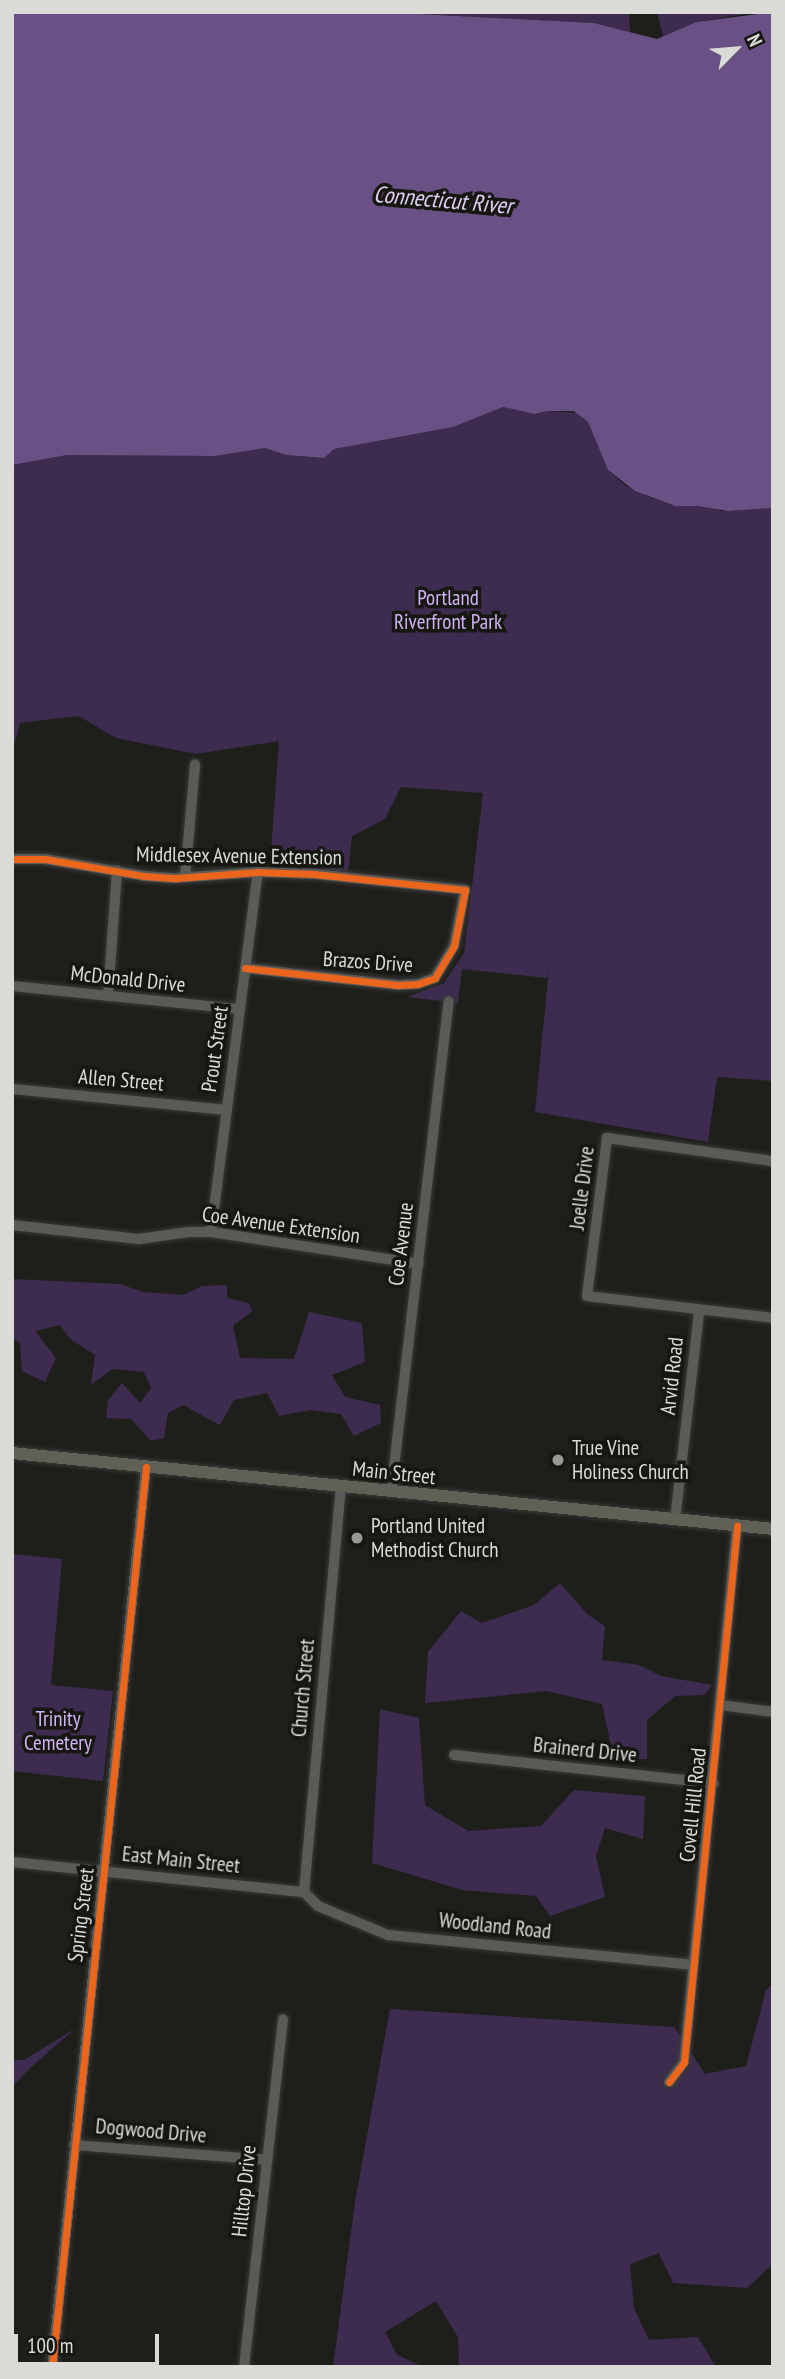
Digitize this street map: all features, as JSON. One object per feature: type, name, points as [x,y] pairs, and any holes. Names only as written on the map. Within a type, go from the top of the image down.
[{"type":"main road","name":"Main Street","points":[[12,1453],[773,1529]]},
{"type":"street","points":[[185,877],[195,764]]},
{"type":"street","name":"Middlesex Avenue Extension","points":[[12,859],[45,859],[144,876],[185,877],[258,872],[314,874],[466,890]]},
{"type":"street","points":[[108,996],[117,870]]},
{"type":"street","name":"Prout Street","points":[[211,1232],[258,872]]},
{"type":"street","name":"Brazos Drive","points":[[246,968],[398,985],[418,984],[435,978],[454,946],[466,890]]},
{"type":"street","name":"McDonald Drive","points":[[12,986],[240,1009]]},
{"type":"street","name":"Coe Avenue","points":[[391,1492],[449,1001]]},
{"type":"street","name":"Allen Street","points":[[12,1089],[227,1110]]},
{"type":"street","name":"Joelle Drive","points":[[699,1311],[587,1296],[607,1139],[773,1161]]},
{"type":"street","name":"Coe Avenue Extension","points":[[12,1225],[139,1239],[189,1232],[211,1232],[419,1264]]},
{"type":"street","name":"Arvid Road","points":[[675,1520],[699,1311],[773,1318]]},
{"type":"street","name":"Spring Street","points":[[52,2367],[146,1467]]},
{"type":"street","name":"Church Street","points":[[304,1892],[341,1487]]},
{"type":"street","name":"Covell Hill Road","points":[[668,2082],[684,2062],[737,1526]]},
{"type":"street","points":[[720,1705],[773,1712]]},
{"type":"street","name":"Brainerd Drive","points":[[454,1755],[713,1783]]},
{"type":"street","name":"East Main Street","points":[[12,1862],[304,1892]]},
{"type":"street","name":"Woodland Road","points":[[304,1892],[318,1906],[388,1935],[693,1965]]},
{"type":"street","name":"Hilltop Drive","points":[[244,2367],[283,2019]]},
{"type":"street","name":"Dogwood Drive","points":[[74,2145],[267,2160]]},
{"type":"green space","points":[[380,12],[629,12],[630,32],[594,23]]},
{"type":"green space","points":[[657,12],[756,12],[696,22],[663,36]]},
{"type":"green space","name":"Portland Riverfront Park","points":[[503,407],[538,414],[547,411],[578,413],[588,422],[608,470],[626,486],[649,497],[671,505],[703,506],[722,511],[773,508],[773,1081],[717,1077],[708,1142],[535,1112],[549,968],[547,978],[462,969],[458,1003],[407,997],[444,983],[464,953],[483,793],[401,787],[385,819],[352,836],[348,872],[270,865],[279,741],[196,754],[116,738],[79,716],[20,723],[12,753],[12,465],[67,455],[215,456],[265,448],[286,455],[321,458],[334,449],[452,427]]},
{"type":"green space","points":[[12,1279],[120,1284],[143,1292],[183,1295],[202,1286],[227,1285],[227,1298],[249,1303],[252,1311],[233,1326],[240,1358],[294,1359],[309,1312],[362,1323],[365,1362],[332,1375],[345,1397],[380,1405],[381,1423],[354,1436],[341,1414],[310,1410],[279,1416],[267,1393],[234,1400],[220,1425],[183,1405],[168,1413],[164,1438],[151,1441],[131,1419],[106,1418],[108,1400],[122,1383],[140,1403],[151,1388],[144,1372],[112,1369],[91,1385],[95,1355],[70,1339],[60,1325],[35,1331],[56,1358],[45,1382],[22,1371],[20,1343],[12,1338]]},
{"type":"green space","name":"Trinity Cemetery","points":[[12,1554],[62,1559],[51,1685],[113,1691],[103,1781],[12,1771]]},
{"type":"green space","points":[[560,1583],[587,1614],[605,1626],[602,1660],[639,1665],[661,1676],[712,1685],[705,1695],[675,1696],[647,1720],[647,1759],[614,1759],[602,1704],[547,1691],[425,1703],[428,1652],[461,1611],[482,1623],[534,1605]]},
{"type":"green space","points":[[380,1709],[419,1718],[425,1805],[468,1831],[541,1826],[574,1790],[645,1796],[643,1839],[605,1828],[596,1856],[605,1897],[550,1916],[536,1896],[462,1890],[372,1863]]},
{"type":"green space","points":[[773,1984],[773,2264],[747,2288],[673,2283],[659,2253],[630,2264],[634,2308],[649,2340],[698,2337],[716,2367],[459,2367],[458,2337],[436,2301],[385,2332],[397,2355],[424,2367],[333,2367],[355,2202],[390,2009],[674,2027],[705,2074],[746,2066],[766,1990]]},
{"type":"green space","points":[[76,2028],[12,2087],[12,2060],[24,2060]]},
{"type":"water","name":"Connecticut River","points":[[12,12],[380,12],[594,23],[657,39],[696,22],[773,12],[773,508],[728,511],[698,506],[675,506],[635,491],[608,470],[588,422],[574,411],[535,414],[503,407],[453,427],[334,449],[324,458],[286,455],[265,448],[215,456],[67,455],[12,465]]},
{"type":"cycle path","points":[[12,859],[45,859],[144,876],[176,878],[258,872],[314,874],[465,890],[454,946],[435,978],[418,984],[398,985],[245,968]]},
{"type":"cycle path","points":[[52,2367],[146,1467]]},
{"type":"cycle path","points":[[669,2082],[684,2062],[737,1526]]},
{"type":"place","name":"True Vine Holiness Church","points":[[558,1460]]},
{"type":"place","name":"Portland United Methodist Church","points":[[357,1538]]}]
